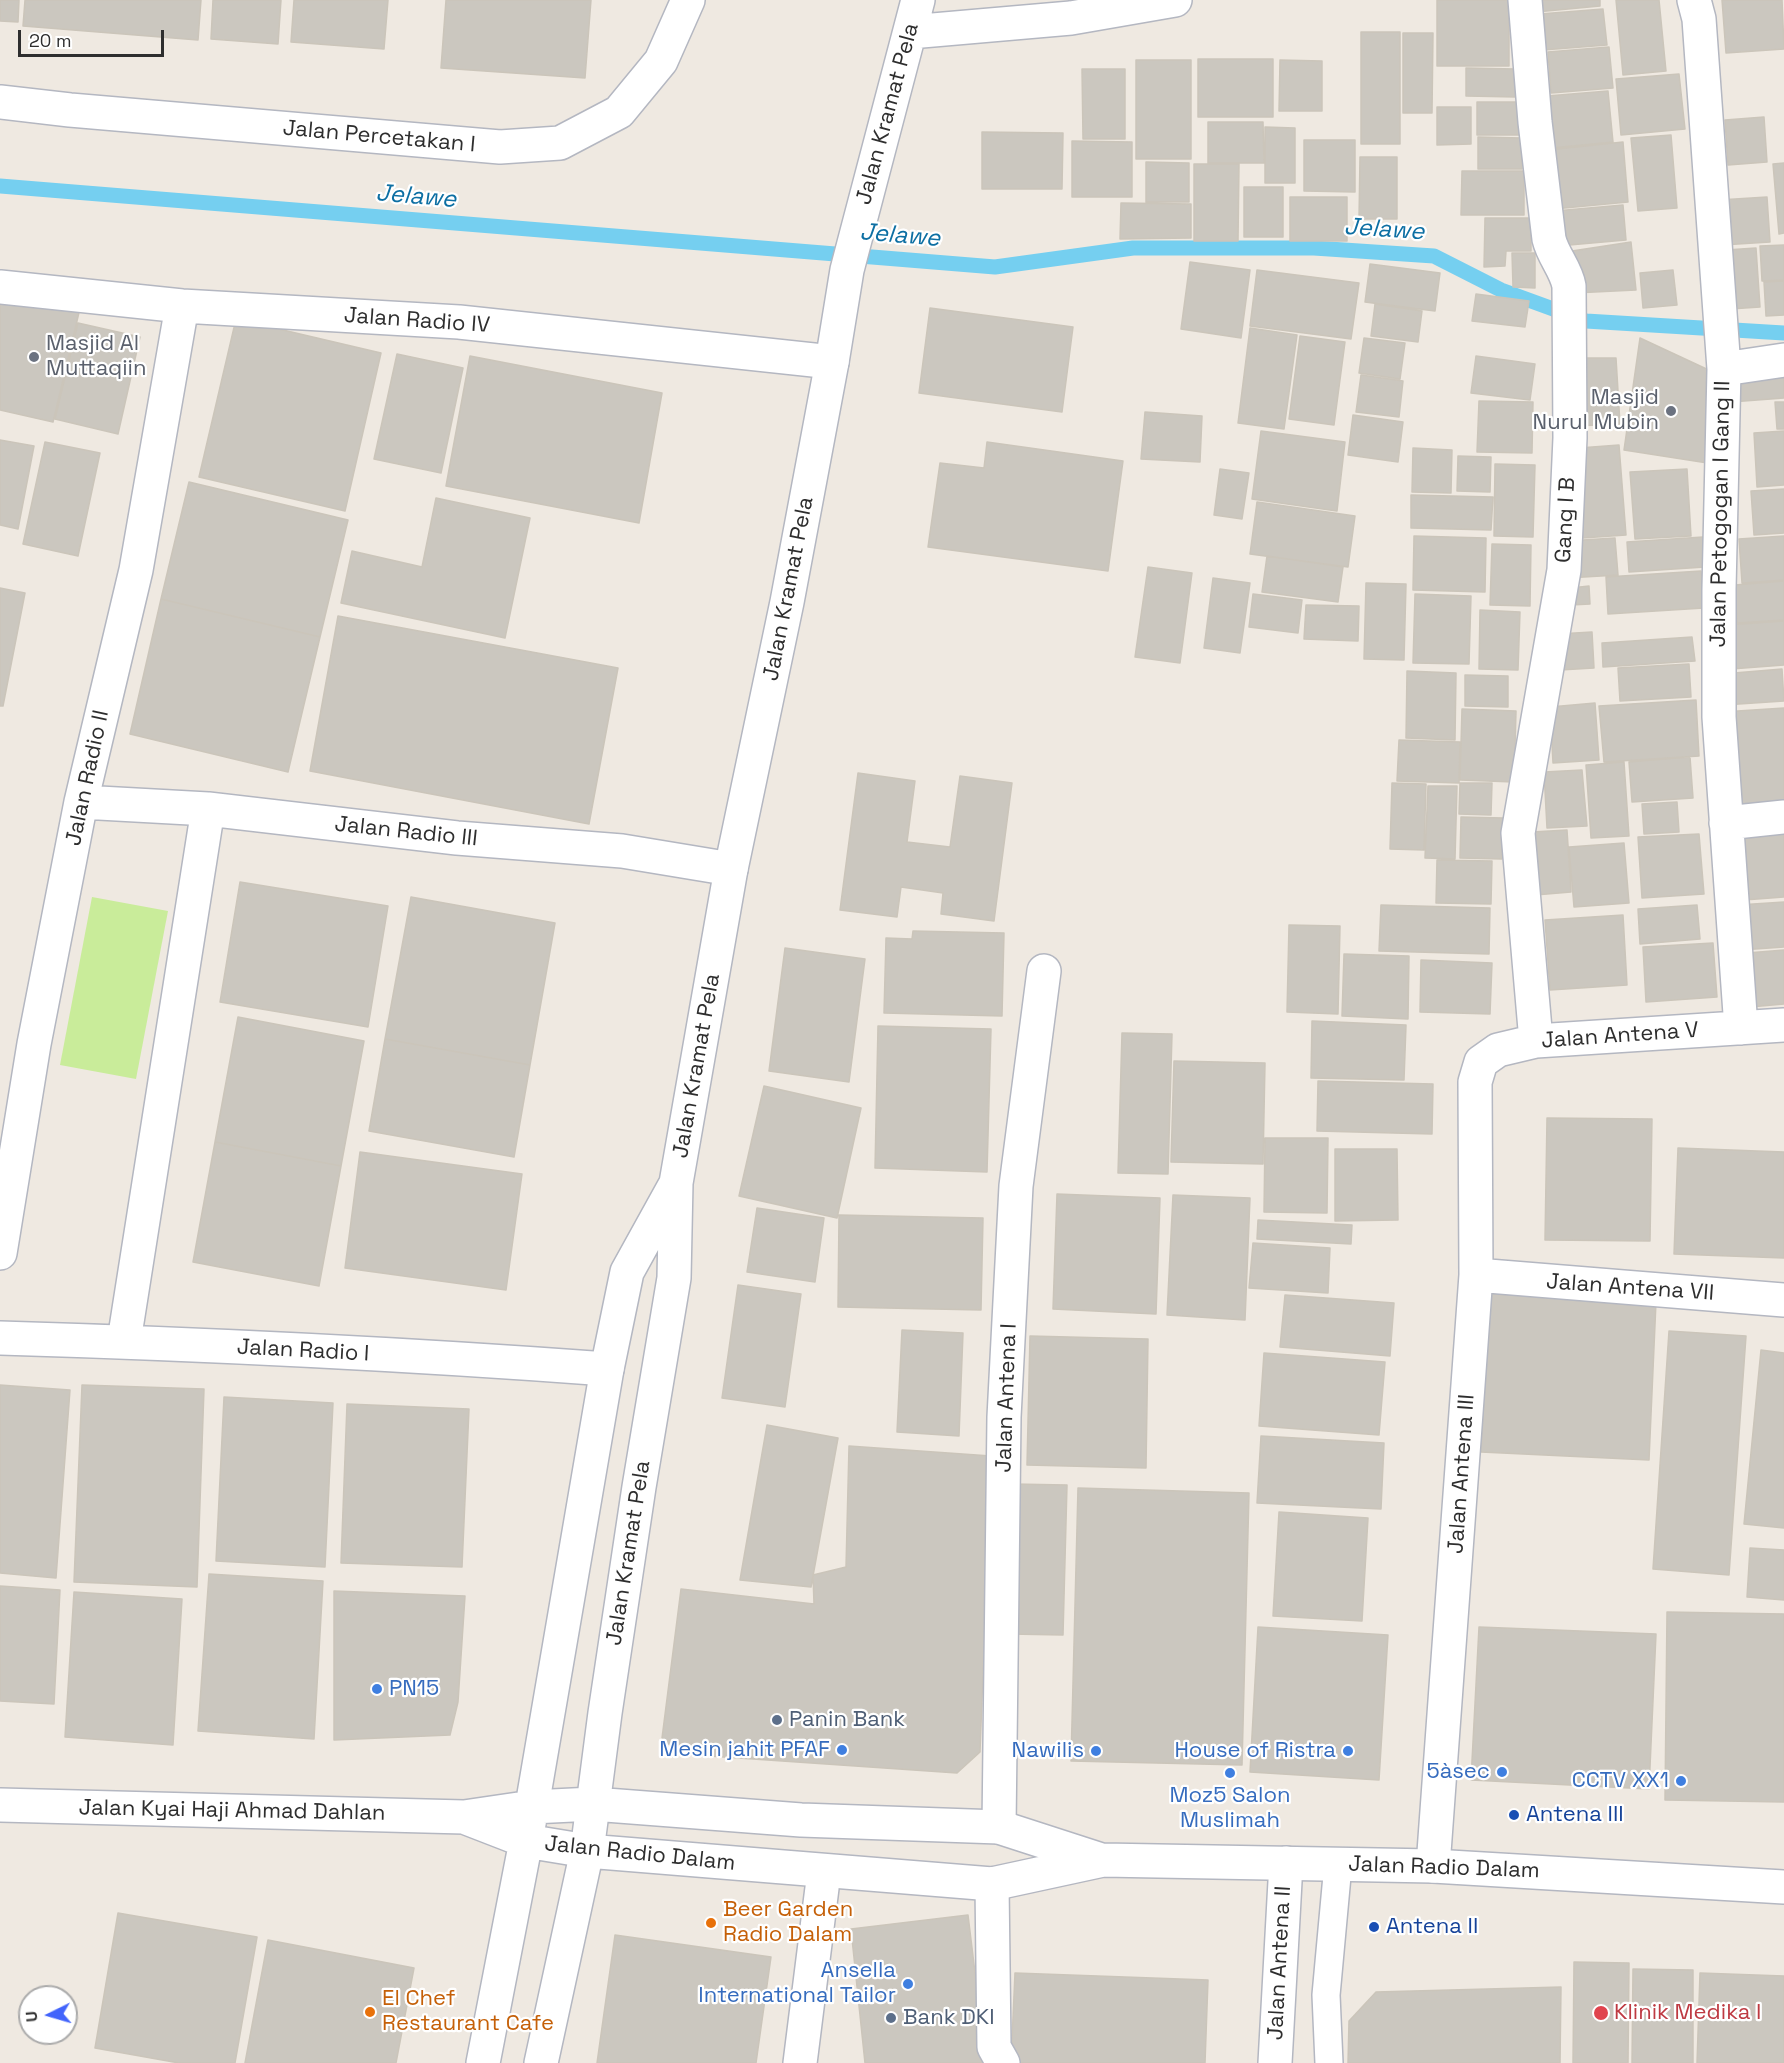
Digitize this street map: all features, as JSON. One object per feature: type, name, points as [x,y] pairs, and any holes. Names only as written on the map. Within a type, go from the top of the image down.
[{"type":"street","name":"Jalan Percetakan I","points":[[0,102],[500,147],[560,143],[619,112],[661,61],[688,0]]},
{"type":"street","name":"Jalan Kramat Pela","points":[[541,2063],[587,1851],[639,1487],[674,1278],[676,1183],[731,869],[787,602],[847,270],[918,0]]},
{"type":"street","points":[[910,32],[1071,18],[1175,0]]},
{"type":"street","name":"Gang I B","points":[[1525,0],[1535,122],[1549,239],[1552,253],[1568,276],[1569,286],[1570,438],[1564,570],[1518,832],[1536,1041]]},
{"type":"street","name":"Jalan Petogogan I Gang II","points":[[1694,0],[1700,30],[1723,356],[1719,717],[1741,1028]]},
{"type":"street","name":"Jalan Radio IV","points":[[0,287],[182,306],[459,322],[832,362]]},
{"type":"street","name":"Jalan Radio II","points":[[0,1253],[34,1044],[81,802],[136,570],[182,306]]},
{"type":"street","points":[[1723,356],[1784,360]]},
{"type":"street","name":"Jalan Radio III","points":[[81,802],[208,809],[457,838],[622,851],[731,869]]},
{"type":"street","points":[[124,1341],[208,809]]},
{"type":"street","points":[[1726,823],[1784,817]]},
{"type":"street","name":"Jalan Antena I","points":[[999,1827],[1004,1417],[1017,1186],[1044,971]]},
{"type":"street","name":"Jalan Antena V","points":[[1475,1082],[1481,1062],[1498,1050],[1536,1041],[1784,1025]]},
{"type":"street","name":"Jalan Antena III","points":[[1433,1866],[1476,1275],[1475,1082]]},
{"type":"street","name":"Jalan Kramat Pela","points":[[483,2063],[526,1841],[606,1369],[627,1272],[676,1183]]},
{"type":"street","name":"Jalan Antena VII","points":[[1476,1275],[1784,1300]]},
{"type":"street","name":"Jalan Radio I","points":[[0,1338],[124,1341],[606,1369]]},
{"type":"street","name":"Jalan Radio Dalam","points":[[464,1817],[532,1807],[593,1804],[801,1820],[999,1827],[1103,1860]]},
{"type":"street","name":"Jalan Kyai Haji Ahmad Dahlan","points":[[0,1805],[464,1817]]},
{"type":"street","name":"Jalan Radio Dalam","points":[[464,1817],[526,1841],[587,1851],[992,1884],[1103,1860],[1433,1866],[1784,1887]]},
{"type":"street","name":"Jalan Antena II","points":[[1275,2063],[1286,1863]]},
{"type":"street","points":[[801,2063],[824,1872]]},
{"type":"street","points":[[992,1884],[994,2047],[1003,2063]]},
{"type":"lane","points":[[1329,2063],[1326,1995],[1338,1864]]},
{"type":"green space","points":[[92,897],[168,911],[136,1079],[60,1065]]},
{"type":"building","points":[[0,0],[19,0],[18,22],[0,21]]},
{"type":"building","points":[[25,0],[201,0],[198,40],[23,26]]},
{"type":"building","points":[[213,0],[281,0],[278,44],[211,39]]},
{"type":"building","points":[[294,0],[388,0],[384,49],[291,42]]},
{"type":"building","points":[[446,0],[591,0],[585,78],[441,68]]},
{"type":"building","points":[[1437,0],[1509,0],[1509,66],[1437,66]]},
{"type":"building","points":[[1535,0],[1600,0],[1600,6],[1536,12]]},
{"type":"building","points":[[1616,0],[1659,0],[1666,71],[1623,75]]},
{"type":"building","points":[[1722,0],[1782,0],[1784,49],[1726,53]]},
{"type":"building","points":[[1603,9],[1607,45],[1543,50],[1540,14]]},
{"type":"building","points":[[1361,32],[1400,32],[1400,144],[1361,144]]},
{"type":"building","points":[[1403,33],[1433,33],[1432,113],[1403,113]]},
{"type":"building","points":[[1609,47],[1613,88],[1551,93],[1548,52]]},
{"type":"building","points":[[1198,59],[1273,59],[1273,117],[1198,117]]},
{"type":"building","points":[[1136,60],[1191,60],[1191,159],[1136,159]]},
{"type":"building","points":[[1280,60],[1322,61],[1322,111],[1279,111]]},
{"type":"building","points":[[1466,68],[1516,69],[1516,97],[1466,96]]},
{"type":"building","points":[[1082,69],[1125,69],[1125,139],[1083,139]]},
{"type":"building","points":[[1679,74],[1685,129],[1621,135],[1616,79]]},
{"type":"building","points":[[1608,91],[1613,142],[1552,148],[1547,96]]},
{"type":"building","points":[[1477,102],[1520,102],[1521,135],[1477,135]]},
{"type":"building","points":[[1437,107],[1471,107],[1471,144],[1437,145]]},
{"type":"building","points":[[1764,117],[1767,162],[1728,165],[1725,120]]},
{"type":"building","points":[[1208,122],[1263,122],[1264,163],[1208,163]]},
{"type":"building","points":[[1265,127],[1295,128],[1295,183],[1265,183]]},
{"type":"building","points":[[982,132],[1063,133],[1062,189],[982,189]]},
{"type":"building","points":[[1671,135],[1677,208],[1638,211],[1631,138]]},
{"type":"building","points":[[1478,137],[1522,138],[1522,169],[1478,169]]},
{"type":"building","points":[[1304,140],[1355,140],[1355,192],[1304,191]]},
{"type":"building","points":[[1072,141],[1132,142],[1132,197],[1072,197]]},
{"type":"building","points":[[1623,142],[1628,202],[1554,209],[1548,150]]},
{"type":"building","points":[[1360,157],[1397,157],[1397,219],[1359,219]]},
{"type":"building","points":[[1146,162],[1189,163],[1189,202],[1146,202]]},
{"type":"building","points":[[1784,163],[1784,233],[1779,234],[1773,164]]},
{"type":"building","points":[[1194,164],[1239,164],[1238,241],[1194,241]]},
{"type":"building","points":[[1462,171],[1524,171],[1524,215],[1461,215]]},
{"type":"building","points":[[1244,187],[1283,187],[1283,237],[1244,237]]},
{"type":"building","points":[[1290,197],[1347,197],[1347,241],[1290,241]]},
{"type":"building","points":[[1767,197],[1770,242],[1722,245],[1719,200]]},
{"type":"building","points":[[1121,203],[1191,204],[1191,238],[1120,239]]},
{"type":"building","points":[[1623,205],[1626,240],[1558,246],[1555,211]]},
{"type":"building","points":[[1485,218],[1531,218],[1531,251],[1506,251],[1505,266],[1484,267]]},
{"type":"building","points":[[1631,242],[1636,290],[1574,293],[1572,251]]},
{"type":"building","points":[[1784,245],[1784,280],[1762,281],[1760,246]]},
{"type":"building","points":[[1756,248],[1760,307],[1730,309],[1726,250]]},
{"type":"building","points":[[1512,253],[1535,253],[1535,288],[1513,287]]},
{"type":"building","points":[[1190,262],[1250,270],[1241,338],[1181,329]]},
{"type":"building","points":[[1370,264],[1440,273],[1435,311],[1365,302]]},
{"type":"building","points":[[1257,270],[1359,283],[1351,339],[1250,326]]},
{"type":"building","points":[[1673,270],[1677,305],[1643,308],[1640,273]]},
{"type":"building","points":[[1784,281],[1784,315],[1766,316],[1764,282]]},
{"type":"building","name":"Masjid Al Muttaqiin","points":[[0,293],[81,304],[53,422],[0,410]]},
{"type":"building","points":[[1476,294],[1529,301],[1525,327],[1472,321]]},
{"type":"building","points":[[1375,304],[1422,311],[1418,342],[1371,336]]},
{"type":"building","points":[[930,308],[1073,327],[1062,412],[919,393]]},
{"type":"building","points":[[236,319],[381,353],[345,511],[199,477]]},
{"type":"building","points":[[78,323],[140,337],[118,434],[55,419]]},
{"type":"building","points":[[1250,328],[1297,335],[1284,429],[1238,423]]},
{"type":"building","points":[[1300,336],[1345,342],[1334,425],[1289,419]]},
{"type":"building","points":[[1364,338],[1405,343],[1400,379],[1359,373]]},
{"type":"building","name":"Masjid Nurul Mubin","points":[[1640,338],[1713,372],[1714,464],[1624,450]]},
{"type":"building","points":[[397,354],[463,368],[441,473],[374,459]]},
{"type":"building","points":[[470,356],[662,393],[639,523],[446,486]]},
{"type":"building","points":[[1476,356],[1535,364],[1530,400],[1471,393]]},
{"type":"building","points":[[1571,358],[1616,358],[1620,424],[1574,426]]},
{"type":"building","points":[[1784,368],[1784,398],[1731,402],[1729,372]]},
{"type":"building","points":[[1361,375],[1403,381],[1399,417],[1356,412]]},
{"type":"building","points":[[1479,401],[1533,402],[1532,453],[1477,452]]},
{"type":"building","points":[[1775,402],[1784,402],[1784,429],[1777,429]]},
{"type":"building","points":[[1145,412],[1202,416],[1200,462],[1141,459]]},
{"type":"building","points":[[1353,415],[1403,422],[1398,462],[1348,455]]},
{"type":"building","points":[[1261,431],[1345,442],[1337,511],[1252,499]]},
{"type":"building","points":[[1784,431],[1784,485],[1757,487],[1754,433]]},
{"type":"building","points":[[0,440],[34,446],[18,529],[0,525]]},
{"type":"building","points":[[45,442],[100,453],[78,556],[23,544]]},
{"type":"building","points":[[987,442],[1123,461],[1108,571],[928,547],[940,463],[984,468]]},
{"type":"building","points":[[1619,445],[1626,535],[1568,539],[1579,448]]},
{"type":"building","points":[[1413,448],[1452,450],[1451,493],[1412,492]]},
{"type":"building","points":[[1458,456],[1491,457],[1490,492],[1457,491]]},
{"type":"building","points":[[1495,464],[1535,465],[1533,537],[1494,536]]},
{"type":"building","points":[[1220,469],[1249,473],[1242,519],[1214,515]]},
{"type":"building","points":[[1687,469],[1691,536],[1635,539],[1630,472]]},
{"type":"building","points":[[189,482],[348,520],[320,637],[161,599]]},
{"type":"building","points":[[1784,489],[1784,533],[1754,535],[1751,491]]},
{"type":"building","points":[[1411,495],[1493,497],[1491,530],[1411,528]]},
{"type":"building","points":[[436,498],[530,518],[505,638],[341,603],[352,551],[422,567]]},
{"type":"building","points":[[1257,502],[1355,516],[1348,567],[1250,554]]},
{"type":"building","points":[[1414,536],[1486,538],[1485,592],[1413,590]]},
{"type":"building","points":[[1784,536],[1784,580],[1742,583],[1739,539]]},
{"type":"building","points":[[1703,537],[1705,567],[1629,572],[1627,542]]},
{"type":"building","points":[[1615,538],[1618,575],[1567,578],[1567,541]]},
{"type":"building","points":[[1492,544],[1531,545],[1530,606],[1490,605]]},
{"type":"building","points":[[1267,556],[1343,567],[1338,602],[1262,592]]},
{"type":"building","points":[[1148,567],[1192,573],[1180,663],[1135,657]]},
{"type":"building","points":[[1701,571],[1704,608],[1608,614],[1606,577]]},
{"type":"building","points":[[1213,578],[1250,583],[1240,653],[1204,648]]},
{"type":"building","points":[[1784,581],[1784,620],[1737,623],[1735,585]]},
{"type":"building","points":[[1366,583],[1406,584],[1404,660],[1364,659]]},
{"type":"building","points":[[1589,586],[1590,604],[1571,605],[1571,588]]},
{"type":"building","points":[[0,588],[25,593],[3,706],[0,706]]},
{"type":"building","points":[[1253,594],[1302,600],[1298,633],[1249,627]]},
{"type":"building","points":[[1415,594],[1471,596],[1469,664],[1413,663]]},
{"type":"building","points":[[161,599],[320,637],[288,772],[130,734]]},
{"type":"building","points":[[1306,605],[1359,606],[1358,641],[1304,639]]},
{"type":"building","points":[[1480,610],[1520,612],[1518,670],[1479,669]]},
{"type":"building","points":[[338,616],[618,668],[589,824],[310,771]]},
{"type":"building","points":[[1784,621],[1784,665],[1731,669],[1728,625]]},
{"type":"building","points":[[1592,632],[1594,668],[1560,670],[1558,634]]},
{"type":"building","points":[[1692,637],[1695,661],[1603,667],[1602,643]]},
{"type":"building","points":[[1689,664],[1691,697],[1620,701],[1618,668]]},
{"type":"building","points":[[1782,669],[1784,701],[1724,705],[1722,674]]},
{"type":"building","points":[[1407,671],[1456,673],[1455,740],[1406,738]]},
{"type":"building","points":[[1465,675],[1508,676],[1508,707],[1465,706]]},
{"type":"building","points":[[1696,700],[1699,756],[1604,762],[1599,706]]},
{"type":"building","points":[[1595,703],[1599,760],[1553,763],[1550,707]]},
{"type":"building","points":[[1784,708],[1784,806],[1728,809],[1722,712]]},
{"type":"building","points":[[1462,709],[1516,711],[1514,782],[1460,780]]},
{"type":"building","points":[[1399,740],[1460,742],[1459,783],[1397,781]]},
{"type":"building","points":[[1690,757],[1693,798],[1632,802],[1629,762]]},
{"type":"building","points":[[1624,762],[1629,836],[1591,838],[1586,765]]},
{"type":"building","points":[[1582,770],[1587,826],[1547,828],[1544,772]]},
{"type":"building","points":[[858,773],[915,781],[907,842],[950,847],[960,776],[1012,783],[994,921],[941,914],[943,893],[901,887],[897,917],[840,910]]},
{"type":"building","points":[[1392,783],[1426,784],[1424,850],[1390,849]]},
{"type":"building","points":[[1460,783],[1492,783],[1491,815],[1459,814]]},
{"type":"building","points":[[1428,786],[1457,786],[1455,859],[1425,858]]},
{"type":"building","points":[[1677,802],[1679,832],[1644,834],[1642,804]]},
{"type":"building","points":[[1461,817],[1504,818],[1502,859],[1460,858]]},
{"type":"building","points":[[1784,829],[1784,897],[1744,900],[1739,833]]},
{"type":"building","points":[[1567,830],[1571,892],[1535,895],[1532,832]]},
{"type":"building","points":[[1699,834],[1704,894],[1642,898],[1638,837]]},
{"type":"building","points":[[1624,843],[1629,903],[1574,907],[1569,847]]},
{"type":"building","points":[[1437,860],[1492,861],[1491,904],[1436,903]]},
{"type":"building","points":[[240,882],[388,906],[368,1027],[220,1002]]},
{"type":"building","points":[[411,897],[555,923],[530,1065],[385,1039]]},
{"type":"building","points":[[1784,902],[1784,947],[1741,950],[1738,905]]},
{"type":"building","points":[[1381,905],[1490,908],[1489,954],[1379,951]]},
{"type":"building","points":[[1697,905],[1700,939],[1640,944],[1638,909]]},
{"type":"building","points":[[1623,915],[1627,985],[1550,990],[1545,920]]},
{"type":"building","points":[[1289,925],[1340,926],[1338,1014],[1287,1012]]},
{"type":"building","points":[[913,931],[1004,933],[1002,1016],[884,1013],[886,938],[912,939]]},
{"type":"building","points":[[1713,943],[1717,997],[1646,1002],[1643,947]]},
{"type":"building","points":[[785,948],[865,959],[849,1082],[769,1071]]},
{"type":"building","points":[[1784,950],[1784,1004],[1750,1007],[1747,953]]},
{"type":"building","points":[[1344,954],[1409,956],[1408,1019],[1342,1016]]},
{"type":"building","points":[[1421,960],[1492,963],[1490,1014],[1420,1012]]},
{"type":"building","points":[[238,1017],[364,1041],[341,1166],[215,1142]]},
{"type":"building","points":[[1312,1021],[1406,1025],[1404,1080],[1311,1078]]},
{"type":"building","points":[[878,1026],[991,1029],[987,1172],[875,1168]]},
{"type":"building","points":[[1122,1033],[1172,1034],[1168,1174],[1118,1173]]},
{"type":"building","points":[[385,1039],[530,1065],[514,1157],[369,1131]]},
{"type":"building","points":[[1174,1061],[1265,1063],[1263,1164],[1171,1162]]},
{"type":"building","points":[[1318,1081],[1433,1084],[1432,1134],[1317,1131]]},
{"type":"building","points":[[764,1086],[861,1108],[837,1218],[739,1196]]},
{"type":"building","points":[[1547,1118],[1652,1119],[1650,1241],[1545,1240]]},
{"type":"building","points":[[1265,1138],[1328,1138],[1327,1213],[1264,1212]]},
{"type":"building","points":[[215,1142],[341,1166],[319,1286],[193,1262]]},
{"type":"building","points":[[1678,1148],[1784,1152],[1784,1258],[1674,1254]]},
{"type":"building","points":[[1335,1149],[1397,1149],[1398,1220],[1335,1221]]},
{"type":"building","points":[[360,1152],[522,1174],[506,1290],[345,1268]]},
{"type":"building","points":[[1057,1194],[1160,1198],[1156,1314],[1053,1309]]},
{"type":"building","points":[[1173,1195],[1250,1198],[1245,1320],[1167,1315]]},
{"type":"building","points":[[757,1208],[824,1218],[815,1282],[747,1272]]},
{"type":"building","points":[[839,1215],[983,1218],[981,1310],[838,1307]]},
{"type":"building","points":[[1258,1220],[1352,1225],[1351,1244],[1257,1239]]},
{"type":"building","points":[[1253,1243],[1330,1248],[1328,1293],[1249,1288]]},
{"type":"building","points":[[738,1285],[801,1294],[785,1407],[722,1398]]},
{"type":"building","points":[[1489,1294],[1656,1302],[1649,1460],[1481,1452]]},
{"type":"building","points":[[1285,1295],[1394,1303],[1390,1356],[1280,1347]]},
{"type":"building","points":[[902,1330],[963,1333],[959,1436],[897,1432]]},
{"type":"building","points":[[1669,1331],[1746,1336],[1729,1575],[1653,1569]]},
{"type":"building","points":[[1030,1336],[1148,1339],[1146,1468],[1027,1465]]},
{"type":"building","points":[[1761,1350],[1784,1353],[1784,1528],[1744,1524]]},
{"type":"building","points":[[1264,1353],[1385,1362],[1379,1435],[1259,1426]]},
{"type":"building","points":[[0,1385],[70,1390],[56,1578],[0,1573]]},
{"type":"building","points":[[82,1385],[204,1389],[197,1587],[74,1582]]},
{"type":"building","points":[[224,1397],[333,1403],[325,1567],[216,1561]]},
{"type":"building","points":[[347,1404],[469,1409],[462,1567],[341,1563]]},
{"type":"building","points":[[767,1425],[838,1438],[811,1587],[740,1580]]},
{"type":"building","points":[[1261,1436],[1384,1443],[1381,1509],[1257,1503]]},
{"type":"building","points":[[849,1446],[991,1456],[980,1752],[957,1773],[680,1754],[662,1738],[681,1589],[814,1604],[813,1575],[846,1567]]},
{"type":"building","points":[[1013,1484],[1067,1485],[1063,1635],[1009,1634]]},
{"type":"building","points":[[1078,1488],[1249,1493],[1242,1765],[1071,1761]]},
{"type":"building","points":[[1279,1512],[1368,1518],[1362,1621],[1273,1616]]},
{"type":"building","points":[[1750,1548],[1784,1550],[1784,1600],[1747,1597]]},
{"type":"building","points":[[209,1574],[323,1581],[314,1739],[198,1731]]},
{"type":"building","points":[[0,1586],[60,1590],[54,1704],[0,1701]]},
{"type":"building","points":[[334,1591],[465,1596],[458,1702],[450,1735],[334,1740]]},
{"type":"building","points":[[74,1592],[182,1599],[173,1745],[65,1737]]},
{"type":"building","points":[[1667,1612],[1784,1614],[1784,1802],[1665,1800]]},
{"type":"building","points":[[1258,1627],[1388,1635],[1379,1780],[1250,1772]]},
{"type":"building","points":[[1479,1627],[1656,1634],[1649,1789],[1471,1780]]},
{"type":"building","points":[[118,1913],[257,1937],[235,2063],[179,2063],[95,2048]]},
{"type":"building","points":[[968,1915],[986,2063],[865,2063],[851,1929]]},
{"type":"building","points":[[615,1935],[771,1957],[756,2063],[597,2063]]},
{"type":"building","points":[[268,1940],[414,1968],[396,2063],[245,2063]]},
{"type":"building","name":"Klinik Medika I","points":[[1574,1962],[1629,1963],[1628,2063],[1573,2063]]},
{"type":"building","points":[[1633,1969],[1693,1970],[1693,2063],[1632,2063]]},
{"type":"building","points":[[1015,1973],[1208,1980],[1205,2063],[1011,2063]]},
{"type":"building","points":[[1700,1973],[1784,1976],[1784,2063],[1697,2063]]},
{"type":"building","points":[[1561,1987],[1560,2063],[1348,2063],[1349,2021],[1376,1992]]},
{"type":"waterway","name":"Jelawe","points":[[0,186],[995,267],[1133,248],[1314,248],[1434,256],[1501,290],[1586,321],[1784,333]]},
{"type":"place","name":"Masjid Al Muttaqiin","points":[[34,357]]},
{"type":"place","name":"Masjid Nurul Mubin","points":[[1671,411]]},
{"type":"place","name":"PN15","points":[[377,1689]]},
{"type":"place","name":"Panin Bank","points":[[777,1720]]},
{"type":"place","name":"Mesin jahit PFAF","points":[[842,1750]]},
{"type":"place","name":"Nawilis","points":[[1096,1751]]},
{"type":"place","name":"House of Ristra","points":[[1348,1751]]},
{"type":"place","name":"5àsec","points":[[1502,1772]]},
{"type":"place","name":"Moz5 Salon Muslimah","points":[[1230,1773]]},
{"type":"place","name":"CCTV XX1","points":[[1681,1781]]},
{"type":"place","name":"Antena III","points":[[1514,1815]]},
{"type":"place","name":"Beer Garden Radio Dalam","points":[[711,1923]]},
{"type":"place","name":"Antena II","points":[[1374,1927]]},
{"type":"place","name":"Ansella International Tailor","points":[[908,1984]]},
{"type":"place","name":"El Chef Restaurant Cafe","points":[[370,2012]]},
{"type":"place","name":"Klinik Medika I","points":[[1601,2013]]},
{"type":"place","name":"Bank DKI","points":[[891,2018]]}]
